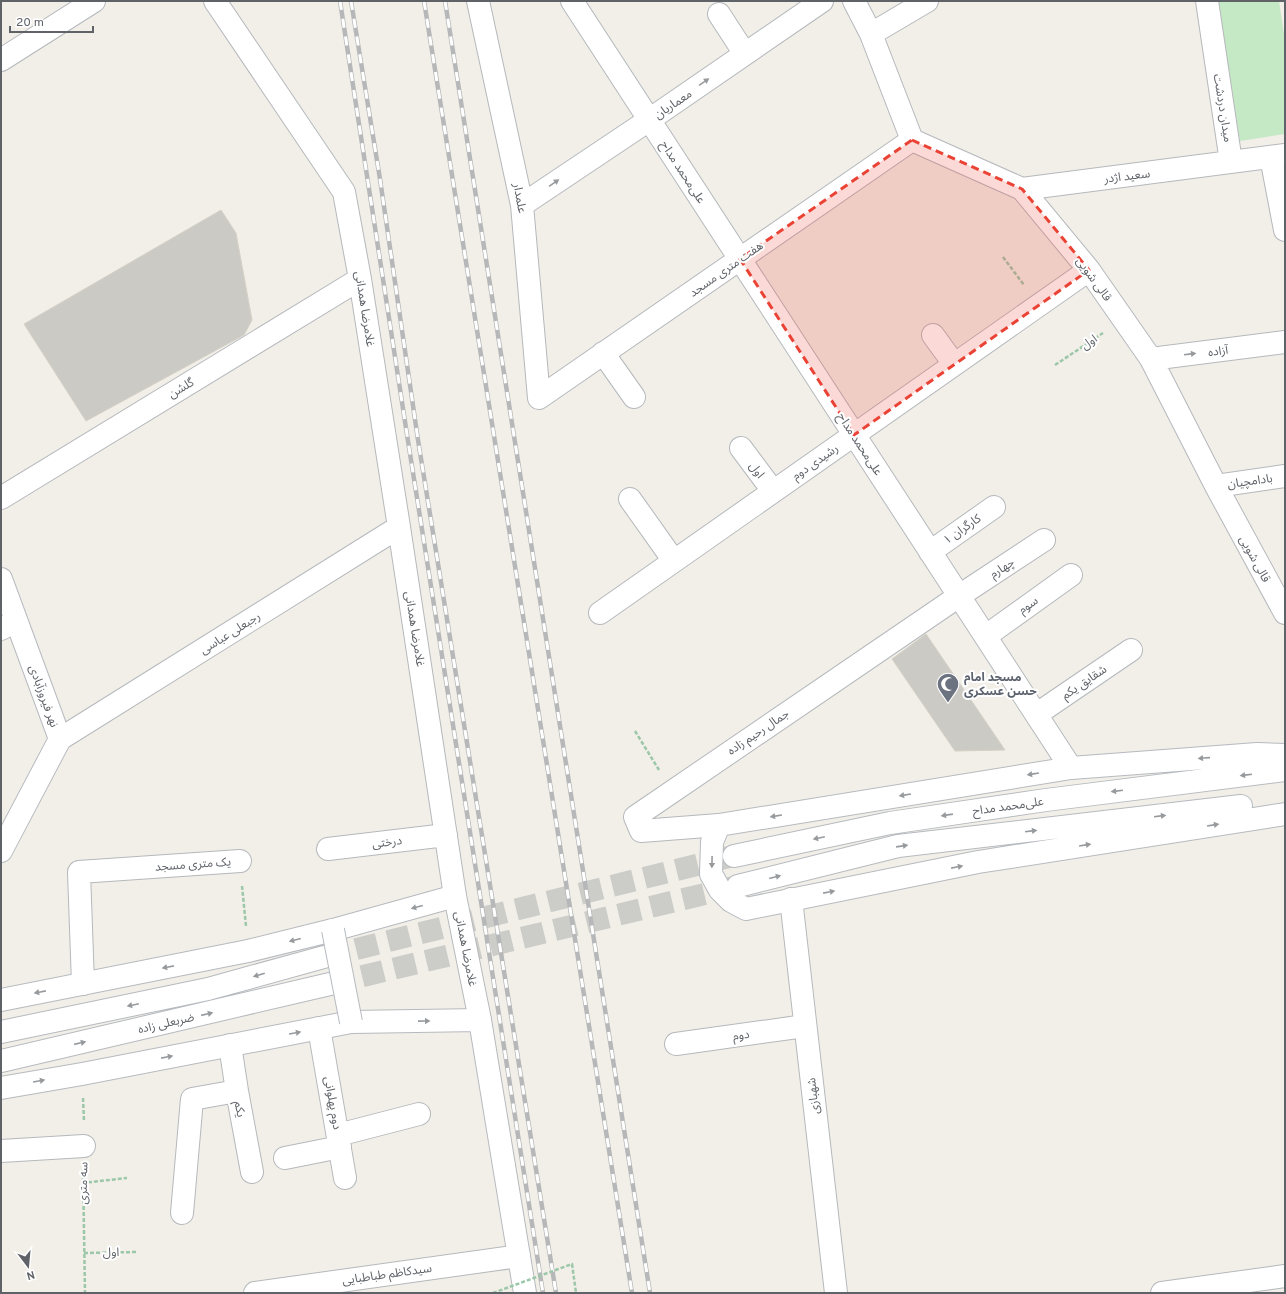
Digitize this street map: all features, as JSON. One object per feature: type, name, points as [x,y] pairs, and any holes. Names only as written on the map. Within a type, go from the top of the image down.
[{"type":"street","points":[[1,60],[94,1]]},
{"type":"street","name":"غلامرضا همدانی","points":[[215,1],[344,192],[360,279],[455,896],[480,1020],[525,1293]]},
{"type":"street","name":"علمدار","points":[[478,1],[522,205],[539,398]]},
{"type":"street","points":[[572,1],[649,120]]},
{"type":"street","name":"معماریان","points":[[522,205],[822,1]]},
{"type":"street","points":[[854,1],[871,34],[912,140]]},
{"type":"street","points":[[871,34],[927,1]]},
{"type":"street","name":"میدان دردشت","points":[[1207,1],[1231,162]]},
{"type":"street","points":[[719,14],[745,54]]},
{"type":"street","name":"علی‌محمد مداح","points":[[649,120],[1071,768]]},
{"type":"street","name":"قالی شویی","points":[[912,140],[1022,189],[1089,270],[1151,360],[1216,486],[1285,613]]},
{"type":"street","name":"هفت متری مسجد","points":[[539,398],[912,140]]},
{"type":"street","points":[[1231,162],[1278,156],[1285,230]]},
{"type":"street","name":"سعید اژدر","points":[[1022,189],[1231,162]]},
{"type":"street","name":"رشیدی دوم","points":[[600,614],[1089,270]]},
{"type":"street","name":"گلشن","points":[[1,498],[360,279]]},
{"type":"street","points":[[933,335],[954,364]]},
{"type":"street","name":"آزاده","points":[[1151,360],[1285,342]]},
{"type":"street","points":[[603,353],[634,398]]},
{"type":"street","name":"اول","points":[[741,448],[773,491]]},
{"type":"street","name":"بادامچیان","points":[[1216,486],[1285,476]]},
{"type":"street","points":[[630,499],[674,561]]},
{"type":"street","name":"کارگران ۱","points":[[930,552],[994,507]]},
{"type":"street","name":"رجبعلی عباسی","points":[[60,739],[399,527]]},
{"type":"street","name":"چهارم","points":[[959,596],[1044,540]]},
{"type":"street","name":"سوم","points":[[986,636],[1070,575]]},
{"type":"street","name":"نهر فیروزآبادی","points":[[1,579],[8,625],[60,739],[1,851]]},
{"type":"street","name":"جمال رحیم زاده","points":[[719,825],[642,831],[635,816],[959,596]]},
{"type":"street","name":"شقایق یکم","points":[[1036,714],[1131,650]]},
{"type":"street","points":[[1285,756],[1257,754],[1071,768],[719,825],[712,842],[712,874],[720,890],[731,901],[746,909],[978,862],[1285,814]]},
{"type":"street","name":"علی‌محمد مداح","points":[[734,856],[890,823],[1046,800],[1285,770]]},
{"type":"street","points":[[738,886],[898,846],[1285,801]]},
{"type":"street","name":"درختی","points":[[328,849],[446,835]]},
{"type":"street","name":"یک متری مسجد","points":[[83,984],[79,872],[240,861]]},
{"type":"street","points":[[1,1000],[248,951],[333,930],[455,896]]},
{"type":"street","name":"شهبازی","points":[[791,899],[836,1293]]},
{"type":"street","points":[[333,930],[351,1022]]},
{"type":"street","name":"ضربعلی زاده","points":[[1,1032],[208,989],[324,957]]},
{"type":"street","name":"ضربعلی زاده","points":[[1,1061],[330,984]]},
{"type":"street","points":[[1,1088],[82,1074],[351,1022],[480,1020]]},
{"type":"street","name":"دوم","points":[[676,1044],[805,1026]]},
{"type":"street","name":"دوم پهلوانی","points":[[319,1028],[345,1178]]},
{"type":"street","name":"یکم","points":[[230,1045],[252,1172]]},
{"type":"street","points":[[182,1213],[192,1099],[237,1091]]},
{"type":"street","points":[[285,1158],[418,1114]]},
{"type":"street","points":[[1,1151],[84,1146]]},
{"type":"street","name":"سیدکاظم طباطبایی","points":[[255,1293],[519,1256]]},
{"type":"street","points":[[1162,1293],[1285,1276]]},
{"type":"path","points":[[1003,257],[1040,304]]},
{"type":"path","name":"اول","points":[[1055,365],[1123,319]]},
{"type":"path","points":[[635,731],[672,791]]},
{"type":"path","name":"یک متری مسجد","points":[[240,861],[248,951]]},
{"type":"path","name":"سه متری","points":[[82,1074],[84,1146],[82,1183],[85,1293]]},
{"type":"path","points":[[82,1183],[127,1178]]},
{"type":"path","name":"اول","points":[[84,1253],[138,1252]]},
{"type":"path","points":[[493,1293],[572,1264],[576,1293]]},
{"type":"highlighted area","points":[[912,140],[1022,189],[1089,270],[854,435],[740,259]]},
{"type":"green space","points":[[1218,1],[1279,1],[1285,41],[1285,134],[1240,141]]},
{"type":"building","points":[[221,210],[236,233],[252,320],[244,335],[86,421],[24,324]]},
{"type":"building","name":"مسجد امام حسن عسکری","points":[[926,634],[1005,750],[955,751],[892,659]]},
{"type":"tunnel","points":[[324,957],[729,857]]},
{"type":"tunnel","points":[[330,984],[738,886]]},
{"type":"railway","points":[[340,1],[543,1293]]},
{"type":"railway","points":[[351,1],[380,179],[418,440],[556,1293]]},
{"type":"railway","points":[[424,1],[632,1293]]},
{"type":"railway","points":[[445,1],[650,1293]]},
{"type":"place","name":"مسجد امام حسن عسکری","points":[[948,704]]}]
